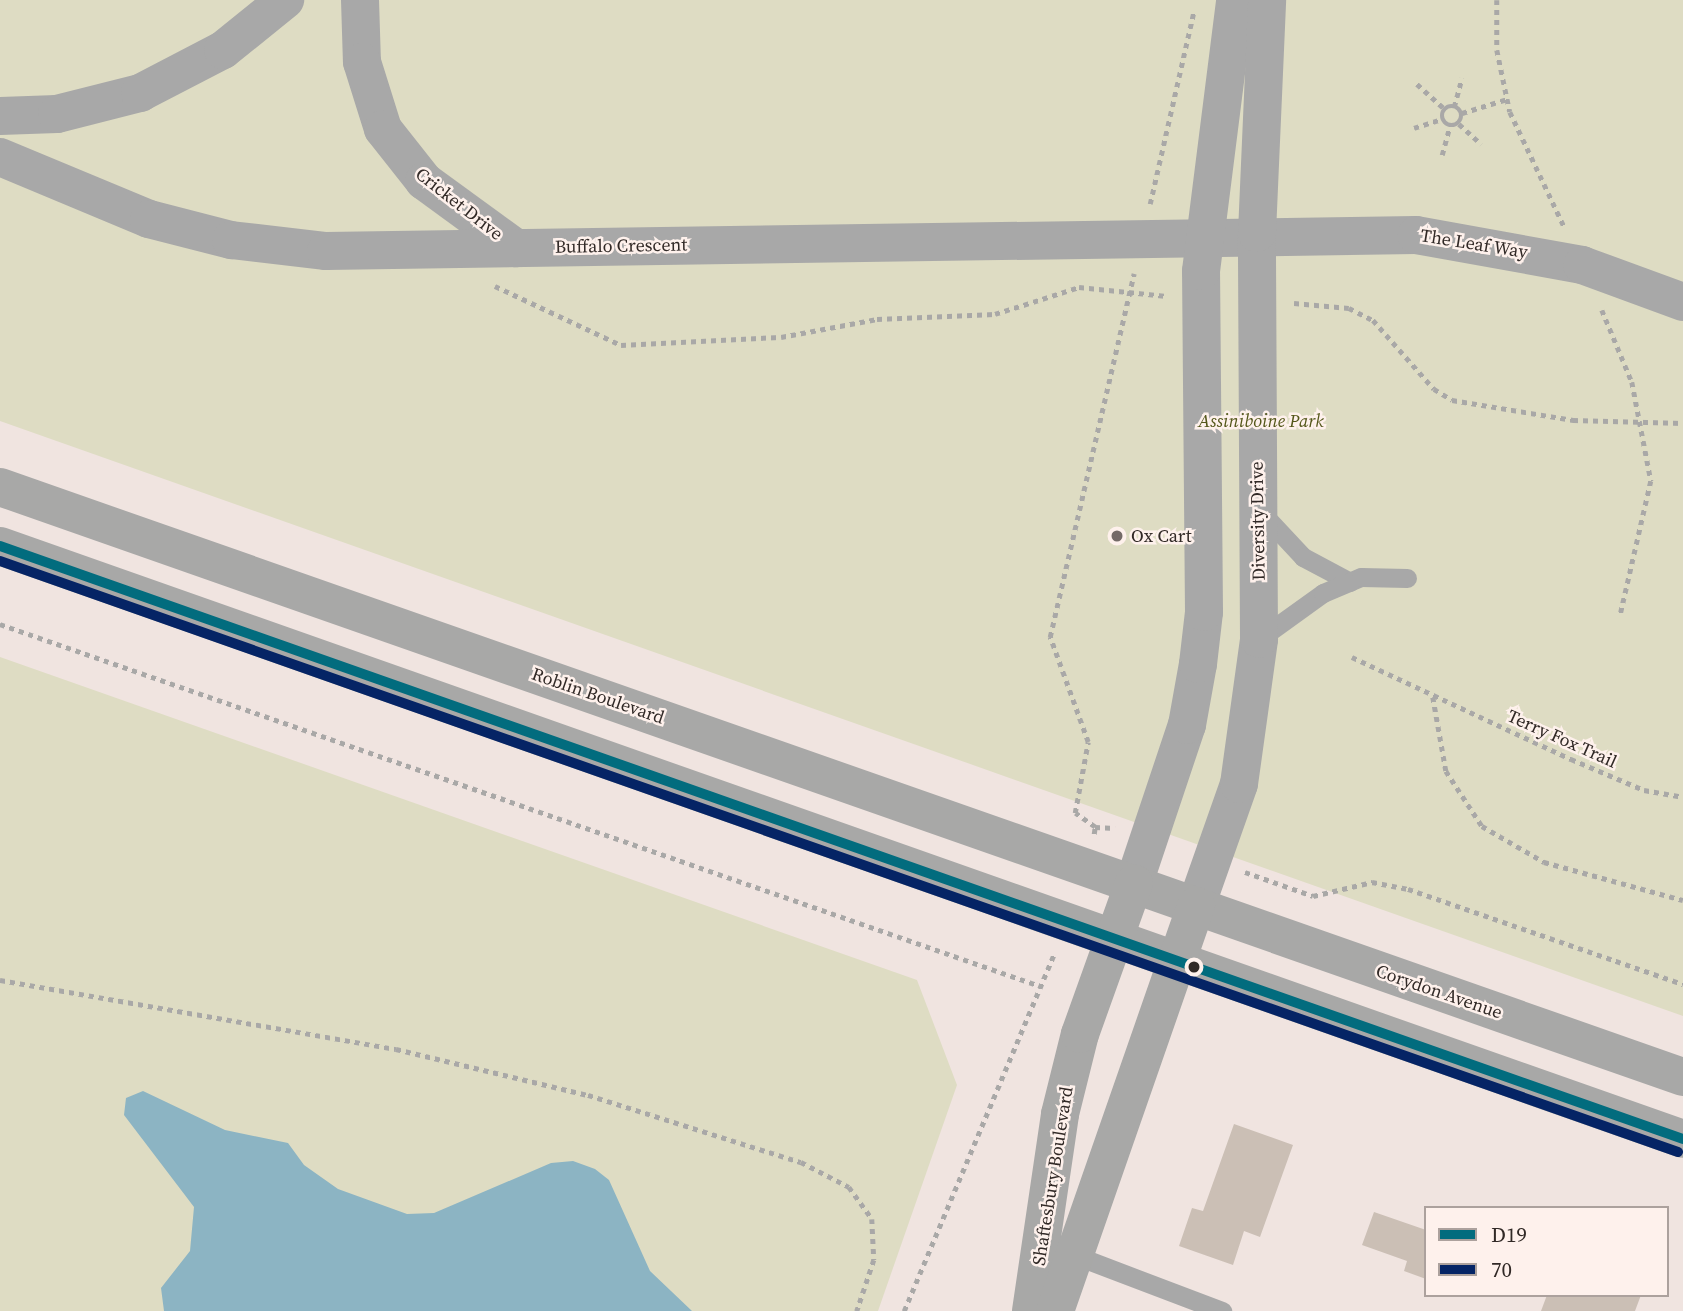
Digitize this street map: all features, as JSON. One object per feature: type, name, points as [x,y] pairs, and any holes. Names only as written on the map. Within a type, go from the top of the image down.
[{"type":"main road","name":"Roblin Boulevard","points":[[0,487],[1196,906]]},
{"type":"main road","points":[[0,545],[1683,1139]]},
{"type":"main road","name":"Shaftesbury Boulevard","points":[[1031,1311],[1060,1114],[1114,938],[1134,883]]},
{"type":"main road","name":"Shaftesbury Boulevard","points":[[1055,1311],[1078,1256],[1175,960],[1196,906]]},
{"type":"main road","name":"Corydon Avenue","points":[[1196,906],[1683,1077]]},
{"type":"street","points":[[0,116],[57,114],[140,93],[223,50],[285,0]]},
{"type":"street","name":"Cricket Drive","points":[[360,0],[362,62],[383,129],[424,181],[516,248]]},
{"type":"street","points":[[1134,883],[1187,725],[1204,612],[1201,301],[1205,236],[1235,0]]},
{"type":"street","name":"Diversity Drive","points":[[1196,906],[1240,784],[1259,639],[1257,233],[1267,0]]},
{"type":"street","name":"Buffalo Crescent","points":[[0,157],[149,219],[231,240],[326,251],[1257,233]]},
{"type":"street","name":"The Leaf Way","points":[[1257,233],[1459,239],[1583,265],[1679,295]]},
{"type":"lane","points":[[1257,508],[1303,557],[1350,582]]},
{"type":"lane","points":[[1259,639],[1304,604],[1350,582],[1407,578]]},
{"type":"lane","points":[[1041,1245],[1078,1256],[1222,1311]]},
{"type":"path","points":[[1090,867],[1095,827],[1075,813],[1088,742],[1050,637],[1197,0]]},
{"type":"path","points":[[1454,107],[1462,78]]},
{"type":"path","points":[[1417,84],[1445,109]]},
{"type":"path","points":[[1462,113],[1507,99]]},
{"type":"path","points":[[1445,109],[1454,107],[1462,113]]},
{"type":"path","points":[[1443,120],[1445,109]]},
{"type":"path","points":[[1459,124],[1462,113]]},
{"type":"path","points":[[1443,120],[1450,126]]},
{"type":"path","points":[[1414,128],[1443,120]]},
{"type":"path","points":[[1450,126],[1459,124]]},
{"type":"path","points":[[1459,124],[1481,145]]},
{"type":"path","points":[[1443,155],[1450,126]]},
{"type":"path","points":[[444,249],[513,299],[621,345],[995,314],[1079,287],[1201,301]]},
{"type":"path","points":[[1257,301],[1349,309],[1373,320],[1434,389],[1452,400],[1573,420],[1683,423]]},
{"type":"path","points":[[0,624],[1040,986]]},
{"type":"path","name":"Terry Fox Trail","points":[[1352,657],[1432,696],[1644,790],[1683,797]]},
{"type":"path","points":[[1432,696],[1446,771],[1482,826],[1544,862],[1683,900]]},
{"type":"path","points":[[1313,896],[1372,882],[1408,889],[1683,984]]},
{"type":"path","points":[[904,1311],[1040,986],[1070,922]]},
{"type":"path","points":[[0,980],[396,1049],[588,1095],[801,1162],[849,1187],[872,1219],[874,1260],[857,1311]]},
{"type":"green space","name":"Assiniboine Park","points":[[0,0],[1683,0],[1683,1016],[0,421]]},
{"type":"green space","points":[[0,657],[917,980],[957,1085],[878,1311],[0,1311]]},
{"type":"water","points":[[143,1091],[225,1130],[288,1143],[304,1165],[338,1189],[407,1214],[434,1213],[551,1163],[573,1161],[595,1169],[609,1180],[650,1271],[692,1311],[164,1311],[161,1288],[190,1251],[194,1207],[124,1115],[126,1098]]},
{"type":"building","points":[[1234,1124],[1293,1145],[1260,1237],[1244,1231],[1233,1265],[1179,1246],[1192,1208],[1203,1211]]},
{"type":"building","points":[[1374,1212],[1424,1229],[1424,1278],[1404,1271],[1407,1261],[1362,1245]]},
{"type":"building","points":[[1546,1297],[1640,1297],[1635,1311],[1541,1311]]},
{"type":"transit line","name":"D19","points":[[0,546],[1683,1139]]},
{"type":"transit line","name":"70","points":[[0,561],[1678,1152]]},
{"type":"place","name":"Ox Cart","points":[[1117,536]]}]
